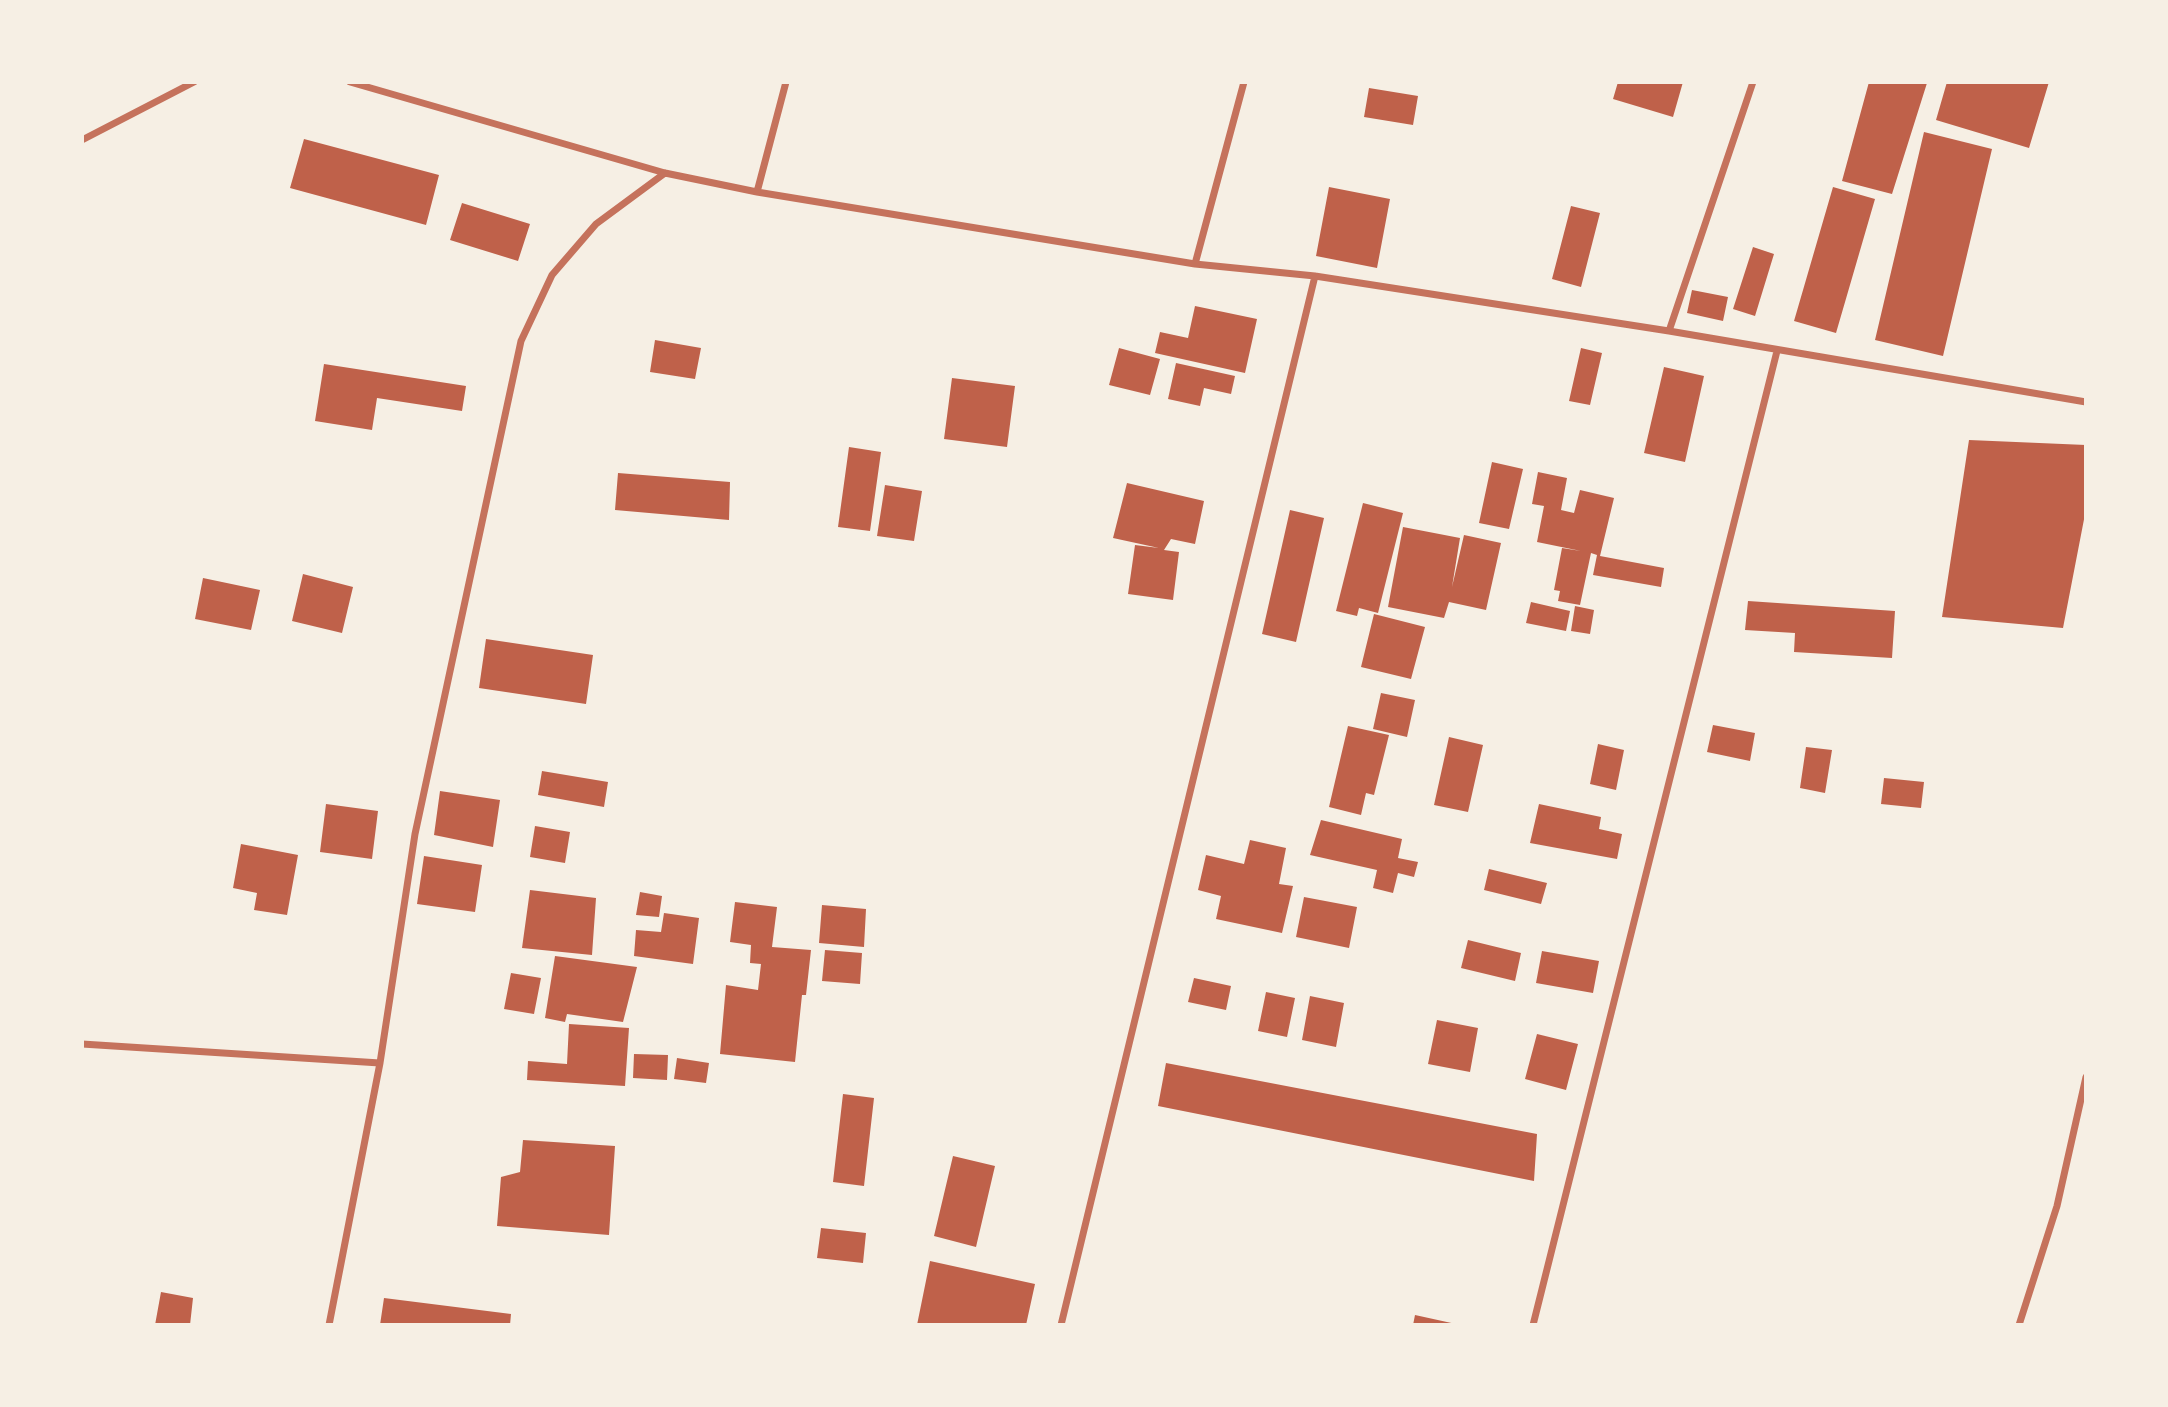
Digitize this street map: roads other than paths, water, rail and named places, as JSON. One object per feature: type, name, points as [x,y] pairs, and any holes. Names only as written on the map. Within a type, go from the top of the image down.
[{"type":"street","points":[[82,140],[194,82]]},
{"type":"street","points":[[350,82],[665,173],[757,192],[1195,264],[1315,276],[1669,331],[2086,402]]},
{"type":"street","points":[[757,192],[786,82]]},
{"type":"street","points":[[1195,264],[1244,82]]},
{"type":"street","points":[[1669,331],[1753,82]]},
{"type":"street","points":[[329,1325],[380,1063],[415,834],[521,341],[552,275],[596,224],[665,173]]},
{"type":"street","points":[[1061,1325],[1315,276]]},
{"type":"street","points":[[1533,1325],[1777,351]]},
{"type":"street","points":[[82,1044],[380,1063]]},
{"type":"street","points":[[2019,1325],[2057,1206],[2086,1077]]}]
